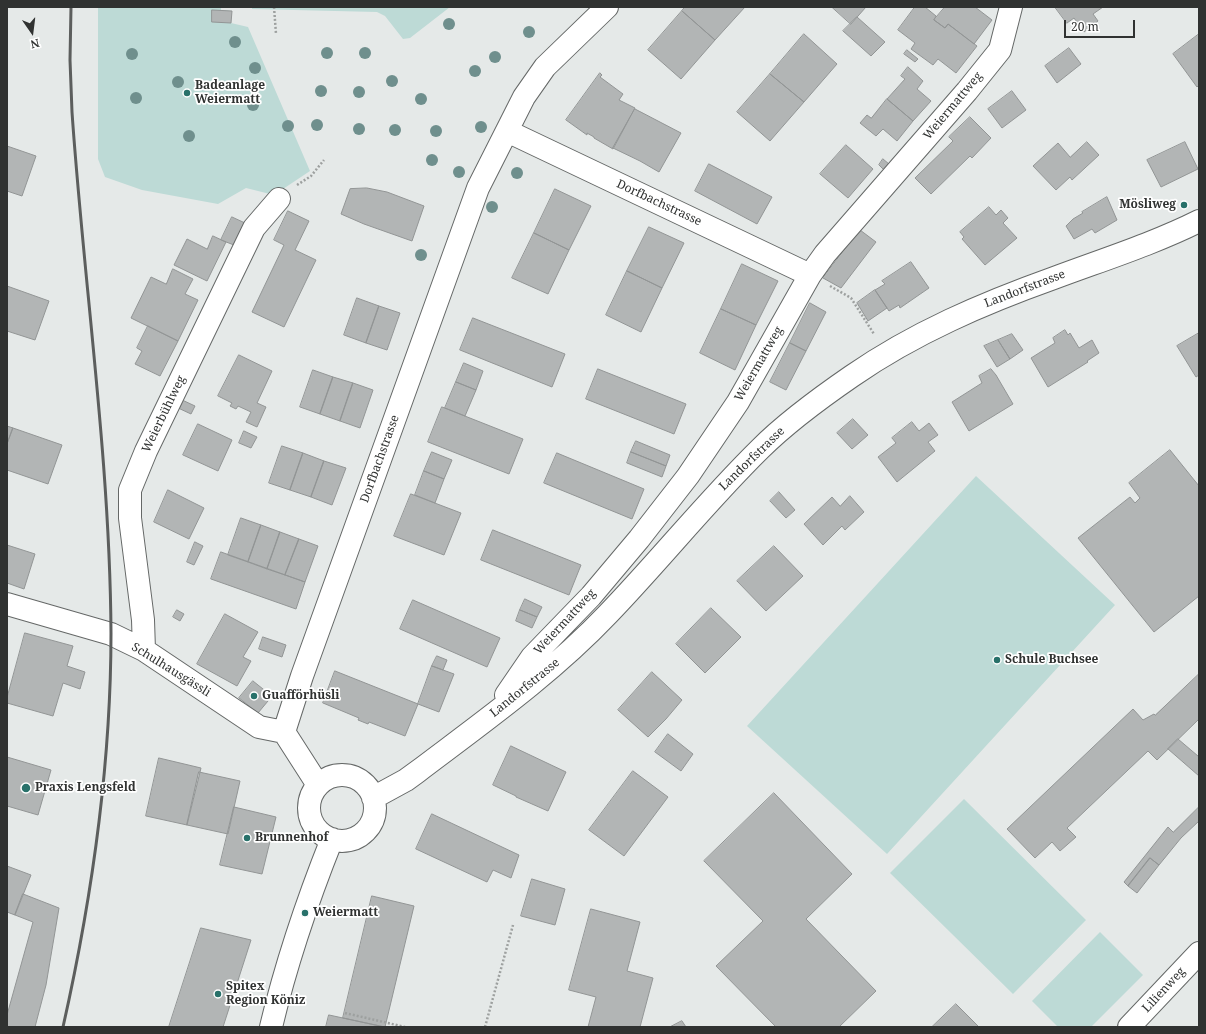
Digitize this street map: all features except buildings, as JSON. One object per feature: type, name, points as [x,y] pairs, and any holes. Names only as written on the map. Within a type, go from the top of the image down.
[{"type":"street","name":"Dorfbachstrasse","points":[[284,732],[302,676],[478,188],[524,97],[545,67],[607,7]]},
{"type":"street","name":"Weiermattweg","points":[[493,714],[532,657],[591,596],[639,539],[688,476],[738,402],[810,275],[825,254],[1000,50],[1011,7]]},
{"type":"street","name":"Dorfbachstrasse","points":[[507,131],[810,275]]},
{"type":"street","name":"Weierbühlweg","points":[[144,650],[143,620],[130,518],[130,490],[146,451],[254,228],[279,199]]},
{"type":"street","name":"Landorfstrasse","points":[[373,798],[406,780],[556,664],[608,614],[727,483],[762,447],[796,418],[854,374],[897,348],[994,300],[1141,246],[1199,221]]},
{"type":"street","name":"Schulhausgässli","points":[[7,604],[100,631],[144,650],[259,727],[284,732]]},
{"type":"street","points":[[284,732],[318,785]]},
{"type":"street","points":[[345,775],[354,777],[369,789],[373,798],[375,808],[369,827],[352,839],[332,839],[322,834],[315,826],[310,816],[309,805],[312,794],[318,785],[326,779],[335,776],[345,775]]},
{"type":"street","points":[[271,1027],[319,872],[332,839]]},
{"type":"street","name":"Lilienweg","points":[[1129,1027],[1199,954]]},
{"type":"path","points":[[274,7],[276,34]]},
{"type":"path","points":[[311,176],[324,160]]},
{"type":"path","points":[[810,275],[851,298],[878,340]]},
{"type":"path","points":[[486,1027],[513,925]]},
{"type":"path","points":[[345,1013],[394,1026],[405,1027]]},
{"type":"shaded area","name":"Badeanlage Weiermatt","points":[[98,7],[221,7],[221,10],[232,11],[231,23],[248,27],[310,171],[274,195],[246,188],[218,204],[142,190],[105,177],[98,159]]},
{"type":"shaded area","points":[[252,7],[450,7],[410,38],[403,39],[385,16],[377,12],[252,9]]},
{"type":"shaded area","points":[[976,476],[1115,605],[887,854],[747,726]]},
{"type":"shaded area","points":[[964,799],[1086,920],[1013,994],[890,873]]},
{"type":"shaded area","points":[[1100,932],[1143,975],[1091,1027],[1058,1027],[1032,1001]]},
{"type":"railway","points":[[63,1027],[83,930],[98,832],[108,733],[111,633],[110,568],[106,503],[96,372],[72,112],[70,60],[71,7]]},
{"type":"place","name":"Badeanlage Weiermatt","points":[[187,93]]},
{"type":"place","name":"Mösliweg","points":[[1184,205]]},
{"type":"place","name":"Schule Buchsee","points":[[997,660]]},
{"type":"place","name":"Guafförhüsli","points":[[254,696]]},
{"type":"place","name":"Praxis Lengsfeld","points":[[26,788]]},
{"type":"place","name":"Brunnenhof","points":[[247,838]]},
{"type":"place","name":"Weiermatt","points":[[305,913]]},
{"type":"place","name":"Spitex Region Köniz","points":[[218,994]]}]
